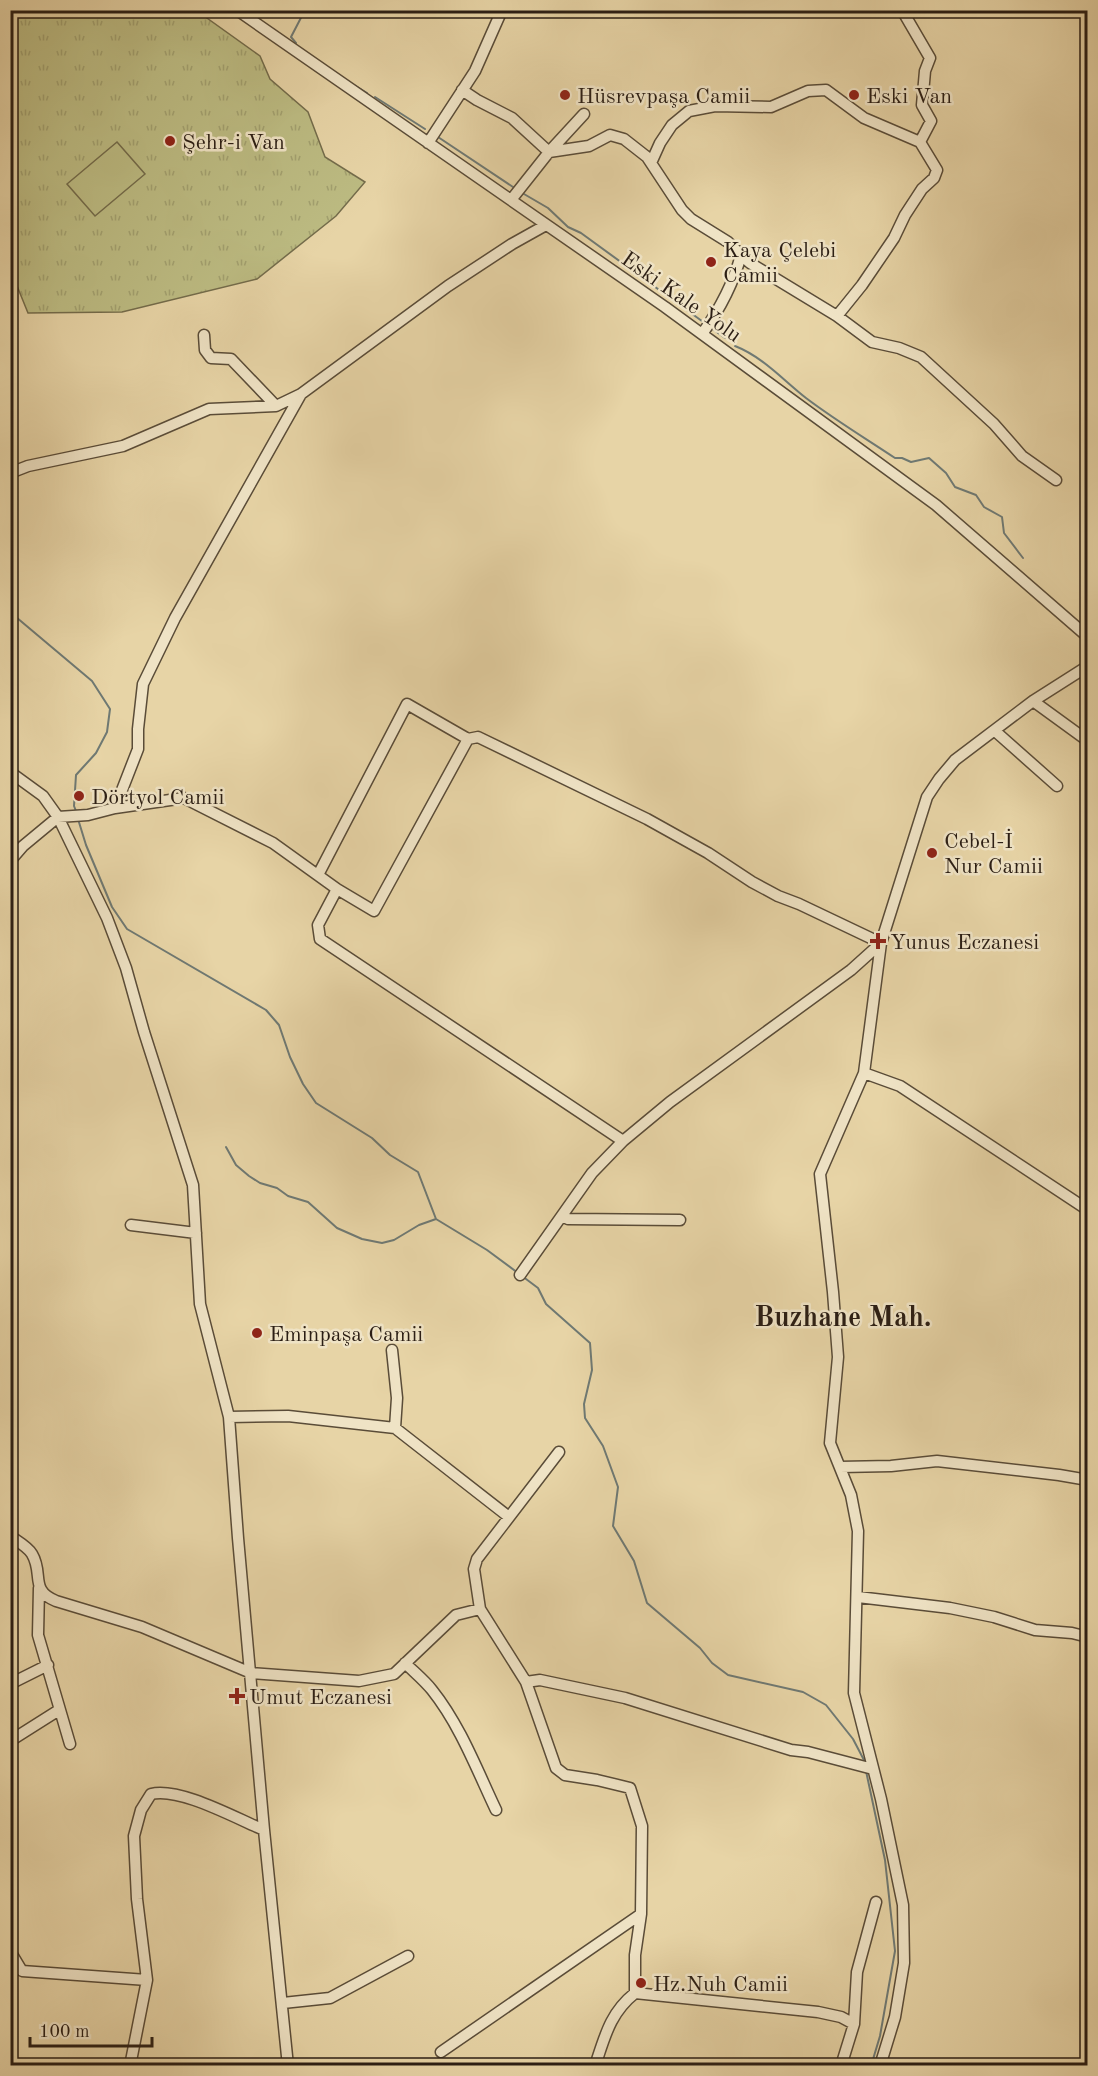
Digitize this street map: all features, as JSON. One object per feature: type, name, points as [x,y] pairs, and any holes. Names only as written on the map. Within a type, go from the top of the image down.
[{"type":"street","name":"Eski Kale Yolu","points":[[237,10],[546,225],[706,328],[936,505],[1088,637]]},
{"type":"street","points":[[428,143],[475,71],[502,10]]},
{"type":"street","points":[[902,10],[930,58],[925,71],[922,105],[931,121],[920,142]]},
{"type":"street","points":[[462,90],[512,118],[549,152]]},
{"type":"street","points":[[651,163],[672,125],[689,111],[715,105],[771,107],[808,91],[826,90],[864,118],[920,142],[937,170],[934,178],[922,189],[904,214],[894,238],[862,285],[837,316]]},
{"type":"street","points":[[511,200],[549,152],[584,114]]},
{"type":"street","points":[[549,152],[589,146],[610,135],[624,139],[647,157],[682,210],[691,219],[728,242],[750,263],[837,316],[872,342],[898,348],[921,357],[994,424],[1022,456],[1056,480]]},
{"type":"street","points":[[10,473],[27,466],[123,446],[209,409],[276,406],[301,394],[448,286],[512,244],[546,225]]},
{"type":"street","points":[[706,328],[734,281],[741,255]]},
{"type":"street","points":[[204,335],[205,350],[211,358],[231,359],[276,406]]},
{"type":"street","points":[[115,808],[138,749],[143,684],[175,618],[301,394]]},
{"type":"street","points":[[880,2066],[895,2017],[904,1963],[903,1905],[854,1693],[858,1531],[851,1495],[830,1443],[838,1357],[820,1174],[864,1073],[881,943],[927,797],[955,760],[1033,701],[1088,666]]},
{"type":"street","points":[[1033,701],[1088,741]]},
{"type":"street","points":[[318,875],[407,704],[468,739],[478,737],[606,799],[708,853],[778,896],[881,943]]},
{"type":"street","points":[[995,731],[1057,786]]},
{"type":"street","points":[[10,861],[23,846],[63,817],[88,815],[115,808],[183,798],[273,843],[337,889],[374,911],[468,739]]},
{"type":"street","points":[[10,772],[43,796],[63,817],[126,968],[147,1043],[193,1185],[200,1304],[229,1417],[237,1538],[288,2066]]},
{"type":"street","points":[[337,889],[318,925],[320,939],[623,1141]]},
{"type":"street","points":[[520,1275],[592,1173],[623,1141],[670,1102],[851,970],[881,943]]},
{"type":"street","points":[[864,1073],[900,1086],[1088,1210]]},
{"type":"street","points":[[562,1216],[568,1219],[680,1220]]},
{"type":"street","points":[[131,1225],[196,1233]]},
{"type":"street","points":[[392,1350],[397,1398],[395,1428]]},
{"type":"street","points":[[229,1417],[288,1416],[395,1428],[509,1517]]},
{"type":"street","points":[[559,1452],[477,1559],[474,1569],[480,1609],[526,1682],[556,1768],[565,1775],[630,1788],[642,1826],[641,1914],[635,1955],[635,1993]]},
{"type":"street","points":[[840,1467],[937,1461],[1015,1469],[1088,1480]]},
{"type":"street","points":[[10,1536],[32,1554],[39,1587],[38,1635],[70,1744]]},
{"type":"street","points":[[39,1587],[44,1596],[56,1601],[141,1627],[251,1673],[359,1681],[394,1674],[456,1615],[480,1609]]},
{"type":"street","points":[[858,1597],[950,1608],[994,1617],[1035,1630],[1072,1633],[1088,1637]]},
{"type":"street","points":[[405,1663],[431,1689],[442,1704],[466,1746],[495,1810]]},
{"type":"street","points":[[10,1684],[48,1665]]},
{"type":"street","points":[[526,1682],[540,1680],[625,1698],[791,1750],[808,1752],[873,1769]]},
{"type":"street","points":[[10,1741],[59,1710]]},
{"type":"street","points":[[130,2066],[147,1980],[137,1899],[134,1836],[141,1810],[151,1794],[159,1792],[179,1794],[264,1830]]},
{"type":"street","points":[[841,2066],[854,2024],[857,1972],[876,1902]]},
{"type":"street","points":[[441,2052],[641,1914]]},
{"type":"street","points":[[10,1951],[22,1971],[147,1980]]},
{"type":"street","points":[[283,2003],[330,1998],[408,1956]]},
{"type":"street","points":[[596,2066],[612,2017],[635,1993],[818,2012],[842,2017],[854,2024]]},
{"type":"green space","points":[[10,11],[197,11],[260,56],[270,79],[308,112],[325,157],[365,182],[336,216],[257,279],[122,312],[28,313],[11,271]]},
{"type":"green space","points":[[117,142],[145,174],[95,216],[67,184]]},
{"type":"waterway","points":[[296,43],[291,37],[305,10]]},
{"type":"waterway","points":[[354,85],[367,93]]},
{"type":"waterway","points":[[375,97],[425,129]]},
{"type":"waterway","points":[[438,137],[513,187]]},
{"type":"waterway","points":[[524,194],[548,208],[568,227],[581,233],[706,324]]},
{"type":"waterway","points":[[710,327],[725,338]]},
{"type":"waterway","points":[[735,346],[764,363],[817,406],[895,458],[911,462],[929,458],[946,473],[955,487],[976,495],[984,507],[1002,517],[1004,533],[1023,558]]},
{"type":"waterway","points":[[10,612],[92,681],[110,709],[107,732],[96,753],[76,775],[74,806],[76,811]]},
{"type":"waterway","points":[[78,819],[86,845],[112,907],[127,929],[266,1010],[279,1025],[290,1057],[303,1084],[316,1103],[372,1138],[390,1155],[418,1172],[436,1219],[487,1250],[518,1273]]},
{"type":"waterway","points":[[226,1147],[236,1165],[249,1176],[260,1183],[277,1188],[288,1196],[308,1202],[337,1228],[362,1239],[382,1243],[394,1240],[419,1225],[436,1219]]},
{"type":"waterway","points":[[522,1276],[538,1288],[546,1304],[590,1343],[592,1370],[584,1404],[585,1418],[603,1446],[618,1487],[613,1526],[634,1561],[647,1603],[728,1675],[803,1692],[826,1705],[853,1739],[865,1762]]},
{"type":"waterway","points":[[866,1771],[885,1860],[895,1951],[880,2036],[871,2066]]},
{"type":"place","name":"Hüsrevpaşa Camii","points":[[565,95]]},
{"type":"place","name":"Eski Van","points":[[854,95]]},
{"type":"place","name":"Şehr-i Van","points":[[170,141]]},
{"type":"place","name":"Kaya Çelebi Camii","points":[[711,262]]},
{"type":"place","name":"Dörtyol Camii","points":[[79,796]]},
{"type":"place","name":"Cebel-İ Nur Camii","points":[[932,853]]},
{"type":"place","name":"Yunus Eczanesi","points":[[878,941]]},
{"type":"place","name":"Eminpaşa Camii","points":[[257,1333]]},
{"type":"place","name":"Umut Eczanesi","points":[[237,1696]]},
{"type":"place","name":"Hz.Nuh Camii","points":[[641,1983]]},
{"type":"district","name":"Buzhane Mah.","points":[[843,1316]]}]
